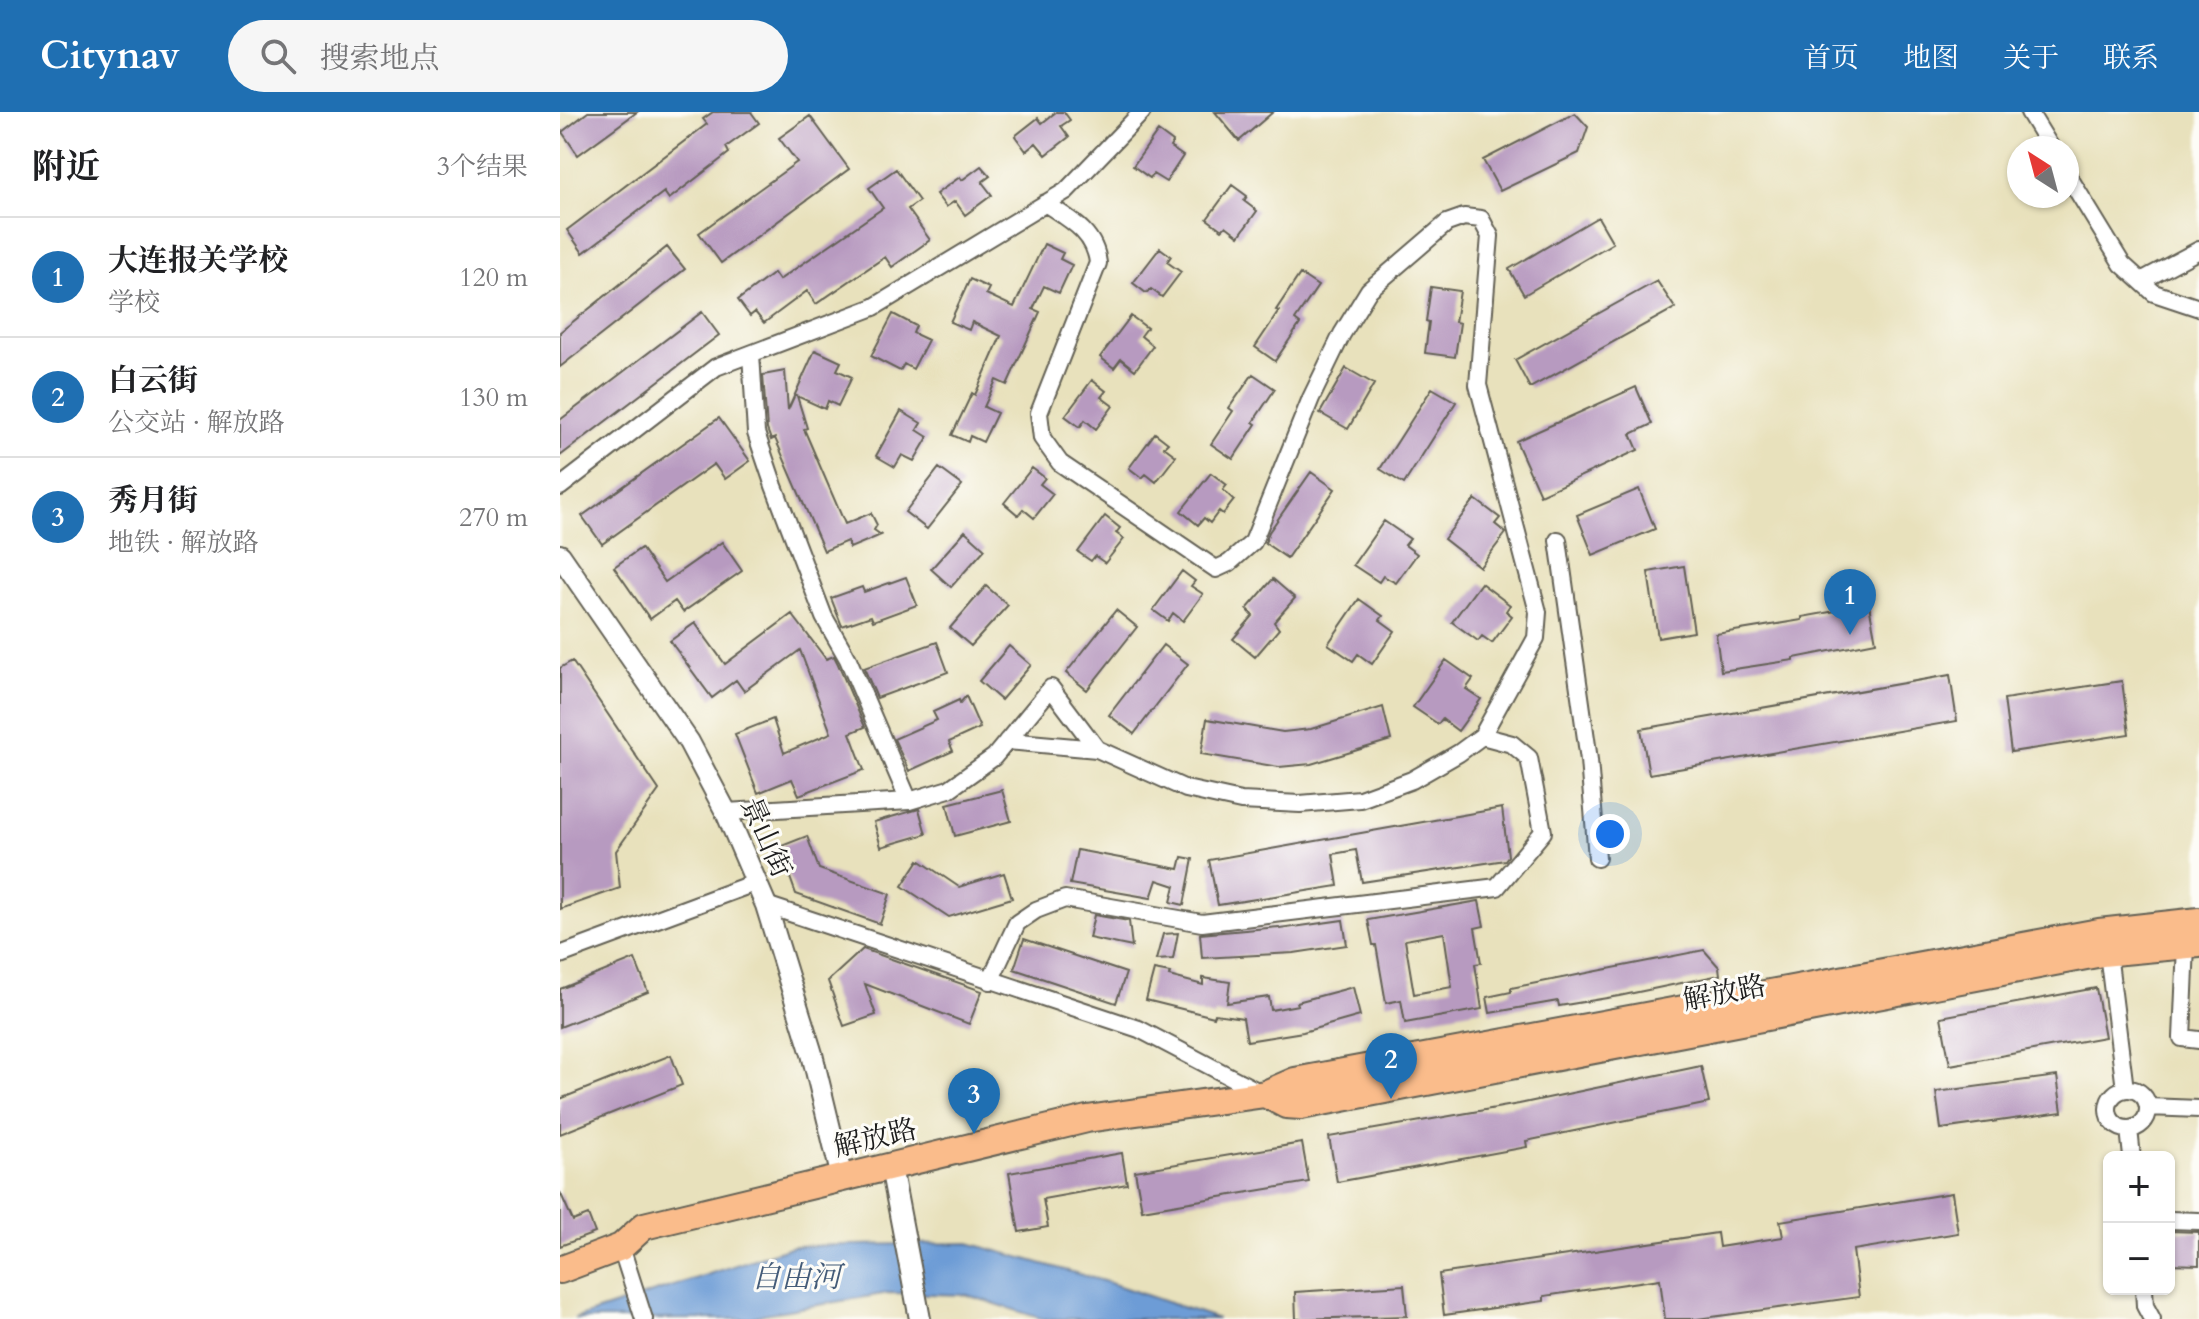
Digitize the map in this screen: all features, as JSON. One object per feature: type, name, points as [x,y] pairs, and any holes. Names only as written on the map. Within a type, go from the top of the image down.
[{"type":"main road","name":"解放路","points":[[560,1270],[621,1247],[644,1226],[1087,1119],[1265,1094],[1295,1081],[2107,942],[2199,921]]},
{"type":"main road","name":"解放路","points":[[2107,942],[2193,944]]},
{"type":"street","points":[[560,487],[716,367],[874,307],[1066,191],[1142,112]]},
{"type":"street","points":[[2029,112],[2044,136]]},
{"type":"street","points":[[2079,194],[2122,264],[2154,293],[2199,308]]},
{"type":"street","points":[[1007,741],[1097,749],[1186,789],[1241,801],[1300,804],[1360,799],[1412,780],[1482,736],[1536,638],[1538,612],[1478,385],[1490,236],[1481,219],[1464,217],[1447,223],[1369,290],[1342,334],[1311,398],[1253,542],[1229,563],[1216,569],[1060,463],[1042,438],[1039,413],[1098,263],[1096,248],[1083,230],[1045,203]]},
{"type":"street","points":[[2141,281],[2199,250]]},
{"type":"street","points":[[751,354],[756,433],[774,486],[824,617],[848,659],[909,801]]},
{"type":"street","points":[[1558,540],[1589,760],[1597,858]]},
{"type":"street","name":"景山街","points":[[560,555],[689,742],[726,812],[766,905],[812,1054],[842,1178]]},
{"type":"street","points":[[726,812],[909,801],[949,789],[994,757],[1051,688],[1097,749]]},
{"type":"street","points":[[990,981],[1017,923],[1036,910],[1065,899],[1202,923],[1497,887],[1543,832],[1529,758],[1512,744],[1482,736]]},
{"type":"street","points":[[560,955],[757,882]]},
{"type":"street","points":[[766,905],[1139,1029],[1265,1094]]},
{"type":"street","points":[[2107,942],[2125,1089]]},
{"type":"street","points":[[2193,944],[2182,1038],[2199,1040]]},
{"type":"street","points":[[2125,1089],[2142,1095],[2148,1107],[2141,1124],[2129,1129],[2111,1122],[2107,1108],[2112,1096],[2125,1089]]},
{"type":"street","points":[[2148,1107],[2199,1109]]},
{"type":"street","points":[[2129,1129],[2131,1151]]},
{"type":"street","points":[[891,1167],[919,1311]]},
{"type":"street","points":[[2175,1220],[2199,1221]]},
{"type":"street","points":[[621,1247],[644,1319]]},
{"type":"street","points":[[2144,1295],[2145,1306],[2152,1319]]},
{"type":"water","name":"自由河","points":[[969,1243],[1107,1282],[1218,1319],[1043,1319],[967,1295],[889,1293],[748,1319],[574,1319],[793,1246]]},
{"type":"building","points":[[588,112],[637,112],[578,155],[562,132]]},
{"type":"building","points":[[713,112],[751,112],[759,123],[726,147],[729,153],[669,199],[664,192],[583,253],[567,230],[707,124],[703,119]]},
{"type":"building","points":[[1056,112],[1064,112],[1070,120],[1061,126],[1069,137],[1046,155],[1036,143],[1026,151],[1015,136],[1038,118],[1042,123]]},
{"type":"building","points":[[1215,112],[1273,112],[1239,141]]},
{"type":"building","points":[[1575,113],[1588,127],[1579,153],[1500,191],[1483,160]]},
{"type":"building","points":[[810,116],[849,169],[721,263],[699,233],[797,162],[779,138]]},
{"type":"building","points":[[1158,131],[1173,142],[1170,147],[1183,156],[1166,182],[1153,174],[1150,178],[1133,166]]},
{"type":"building","points":[[981,166],[990,176],[982,182],[992,195],[965,215],[955,201],[946,207],[936,194]]},
{"type":"building","points":[[896,169],[919,201],[908,209],[930,240],[892,267],[885,257],[816,304],[807,291],[764,323],[755,312],[750,316],[738,300],[774,273],[779,280],[883,208],[869,188]]},
{"type":"building","points":[[1232,185],[1247,196],[1244,201],[1257,211],[1239,236],[1226,226],[1222,230],[1207,219]]},
{"type":"building","points":[[1598,217],[1613,243],[1524,295],[1509,269]]},
{"type":"building","points":[[1044,244],[1063,253],[1060,259],[1072,265],[1059,293],[1044,286],[1033,309],[1040,312],[1007,385],[996,380],[984,407],[997,413],[983,442],[970,436],[968,442],[952,435],[972,393],[975,395],[1001,336],[972,322],[969,330],[950,322],[970,279],[989,288],[986,294],[1014,307]]},
{"type":"building","points":[[667,247],[685,269],[560,367],[560,332]]},
{"type":"building","points":[[1160,248],[1171,256],[1167,262],[1181,272],[1162,297],[1151,289],[1146,293],[1133,283]]},
{"type":"building","points":[[1300,274],[1318,286],[1295,320],[1300,324],[1275,361],[1255,347]]},
{"type":"building","points":[[1657,281],[1675,308],[1530,388],[1515,360]]},
{"type":"building","points":[[1431,287],[1460,291],[1455,322],[1460,323],[1455,357],[1425,353]]},
{"type":"building","points":[[702,312],[719,335],[560,456],[560,420]]},
{"type":"building","points":[[893,314],[916,326],[913,333],[928,340],[913,369],[904,364],[900,371],[871,356]]},
{"type":"building","points":[[1131,316],[1147,328],[1141,336],[1153,346],[1135,370],[1121,359],[1114,368],[1100,357]]},
{"type":"building","points":[[815,350],[841,362],[837,370],[852,377],[838,406],[828,401],[825,409],[797,396],[807,428],[804,429],[845,524],[871,513],[877,525],[874,530],[881,535],[850,548],[847,541],[824,551],[775,438],[771,440],[767,429],[763,375],[785,371],[788,410]]},
{"type":"building","points":[[1346,368],[1374,384],[1348,429],[1320,413]]},
{"type":"building","points":[[1253,374],[1275,389],[1233,459],[1211,444],[1233,411],[1229,408]]},
{"type":"building","points":[[1092,380],[1106,391],[1101,397],[1113,406],[1096,429],[1085,420],[1080,427],[1065,416]]},
{"type":"building","points":[[1636,387],[1652,424],[1631,434],[1638,450],[1540,495],[1516,441]]},
{"type":"building","points":[[1432,388],[1456,402],[1404,484],[1380,469]]},
{"type":"building","points":[[901,411],[921,423],[917,430],[928,437],[914,461],[902,455],[895,467],[876,456]]},
{"type":"building","points":[[719,418],[750,461],[725,479],[714,464],[602,544],[582,516]]},
{"type":"building","points":[[1155,433],[1168,443],[1164,447],[1176,456],[1156,482],[1146,474],[1142,478],[1129,468]]},
{"type":"building","points":[[939,468],[962,485],[927,529],[905,512]]},
{"type":"building","points":[[1032,468],[1045,478],[1040,484],[1053,494],[1034,518],[1023,509],[1018,515],[1004,503]]},
{"type":"building","points":[[1311,472],[1335,489],[1287,558],[1265,543],[1269,532]]},
{"type":"building","points":[[1211,473],[1227,485],[1223,490],[1234,500],[1223,514],[1219,511],[1210,523],[1204,518],[1198,525],[1181,511]]},
{"type":"building","points":[[1639,489],[1655,529],[1593,555],[1577,515]]},
{"type":"building","points":[[1475,499],[1500,518],[1495,524],[1506,533],[1480,567],[1444,539]]},
{"type":"building","points":[[1105,516],[1120,528],[1116,533],[1124,539],[1105,563],[1095,556],[1091,561],[1078,552]]},
{"type":"building","points":[[1384,521],[1410,539],[1405,545],[1417,554],[1396,583],[1383,576],[1379,582],[1353,565]]},
{"type":"building","points":[[965,531],[985,549],[951,587],[931,569]]},
{"type":"building","points":[[722,542],[742,571],[683,612],[675,601],[650,619],[614,567],[641,548],[665,582]]},
{"type":"building","points":[[1684,566],[1694,632],[1658,638],[1648,572]]},
{"type":"building","points":[[1182,571],[1195,581],[1191,586],[1203,594],[1183,621],[1173,613],[1168,621],[1153,610]]},
{"type":"building","points":[[906,577],[917,605],[873,621],[871,616],[842,626],[831,598],[862,587],[864,592]]},
{"type":"building","points":[[1273,579],[1295,598],[1274,622],[1279,629],[1255,657],[1233,639],[1253,616],[1247,609]]},
{"type":"building","points":[[1481,583],[1510,605],[1506,611],[1512,616],[1492,643],[1482,636],[1478,641],[1452,622]]},
{"type":"building","points":[[986,586],[1008,605],[971,646],[950,628]]},
{"type":"building","points":[[1359,599],[1383,616],[1380,620],[1395,631],[1372,664],[1358,654],[1353,661],[1328,644]]},
{"type":"building","points":[[1869,605],[1876,642],[1794,660],[1721,671],[1716,634]]},
{"type":"building","points":[[1116,610],[1137,627],[1087,690],[1066,673]]},
{"type":"building","points":[[792,614],[826,659],[834,656],[838,664],[865,727],[850,733],[864,770],[799,795],[792,779],[758,793],[735,734],[773,719],[784,753],[831,733],[800,650],[744,691],[736,680],[712,698],[670,641],[695,623],[725,664]]},
{"type":"building","points":[[937,642],[948,672],[877,698],[864,668]]},
{"type":"building","points":[[1163,645],[1188,664],[1134,734],[1109,715]]},
{"type":"building","points":[[1009,646],[1031,665],[1001,700],[979,681]]},
{"type":"building","points":[[1446,660],[1473,679],[1466,689],[1481,699],[1458,731],[1442,719],[1438,724],[1413,707]]},
{"type":"building","points":[[572,661],[659,790],[616,851],[620,888],[560,909],[560,668]]},
{"type":"building","points":[[1950,675],[1957,721],[1649,774],[1641,729]]},
{"type":"building","points":[[2122,681],[2129,734],[2011,752],[2004,699]]},
{"type":"building","points":[[966,696],[980,728],[949,742],[953,751],[909,771],[894,739],[937,720],[933,712],[959,700],[960,703]]},
{"type":"building","points":[[1383,707],[1391,740],[1311,764],[1279,767],[1201,754],[1207,719],[1283,732],[1311,729]]},
{"type":"building","points":[[1002,790],[1011,821],[955,836],[947,804]]},
{"type":"building","points":[[1502,808],[1508,856],[1505,860],[1362,882],[1356,850],[1333,854],[1338,886],[1218,905],[1209,860]]},
{"type":"building","points":[[919,809],[926,834],[881,847],[874,822]]},
{"type":"building","points":[[807,836],[819,869],[890,894],[880,924],[796,894],[779,847]]},
{"type":"building","points":[[1077,850],[1179,869],[1182,857],[1193,859],[1184,905],[1171,902],[1175,886],[1157,880],[1151,898],[1070,884]]},
{"type":"building","points":[[919,860],[959,887],[1004,873],[1012,898],[949,917],[902,886]]},
{"type":"building","points":[[1479,901],[1484,926],[1475,928],[1481,963],[1475,964],[1482,1009],[1405,1023],[1401,1000],[1386,1003],[1376,945],[1373,945],[1368,920]],"holes":[[[1444,933],[1452,987],[1414,994],[1405,940]]]},
{"type":"building","points":[[1094,915],[1129,921],[1132,947],[1089,938]]},
{"type":"building","points":[[1343,920],[1347,945],[1294,953],[1202,958],[1200,934],[1280,929]]},
{"type":"building","points":[[1178,933],[1173,959],[1156,960],[1163,934]]},
{"type":"building","points":[[1024,939],[1126,973],[1116,1003],[1014,969]]},
{"type":"building","points":[[863,949],[982,991],[969,1024],[865,984],[876,1015],[844,1026],[828,981]]},
{"type":"building","points":[[1704,950],[1719,967],[1720,975],[1559,1006],[1558,1001],[1490,1013],[1487,997],[1511,992],[1511,988]]},
{"type":"building","points":[[635,959],[648,992],[560,1027],[560,989]]},
{"type":"building","points":[[1154,970],[1203,985],[1203,978],[1230,982],[1227,1003],[1269,997],[1271,1010],[1298,1005],[1297,1002],[1353,987],[1360,1016],[1303,1032],[1247,1041],[1243,1018],[1215,1014],[1214,1017],[1146,1000]]},
{"type":"building","points":[[2096,988],[2105,1037],[1950,1065],[1941,1017]]},
{"type":"building","points":[[671,1055],[682,1085],[560,1134],[560,1099]]},
{"type":"building","points":[[1701,1066],[1709,1103],[1526,1141],[1527,1147],[1337,1182],[1329,1137],[1519,1104]]},
{"type":"building","points":[[2057,1076],[2062,1112],[1941,1129],[1936,1092]]},
{"type":"building","points":[[1302,1143],[1309,1182],[1142,1210],[1135,1171]]},
{"type":"building","points":[[1122,1153],[1127,1184],[1043,1199],[1048,1227],[1019,1232],[1009,1173]]},
{"type":"building","points":[[560,1192],[573,1221],[588,1215],[595,1233],[560,1246]]},
{"type":"building","points":[[1952,1193],[1958,1233],[1853,1250],[1859,1297],[1697,1319],[1665,1319],[1660,1279],[1544,1296],[1544,1301],[1444,1315],[1439,1274],[1717,1233],[1719,1247],[1783,1237],[1780,1221]]},
{"type":"building","points":[[2175,1231],[2199,1232],[2199,1265],[2175,1264]]},
{"type":"building","points":[[1404,1285],[1407,1316],[1296,1319],[1295,1292]]},
{"type":"place","name":"大连报关学校","points":[[1850,635]]},
{"type":"place","name":"白云街","points":[[1391,1099]]},
{"type":"place","name":"秀月街","points":[[974,1134]]}]
